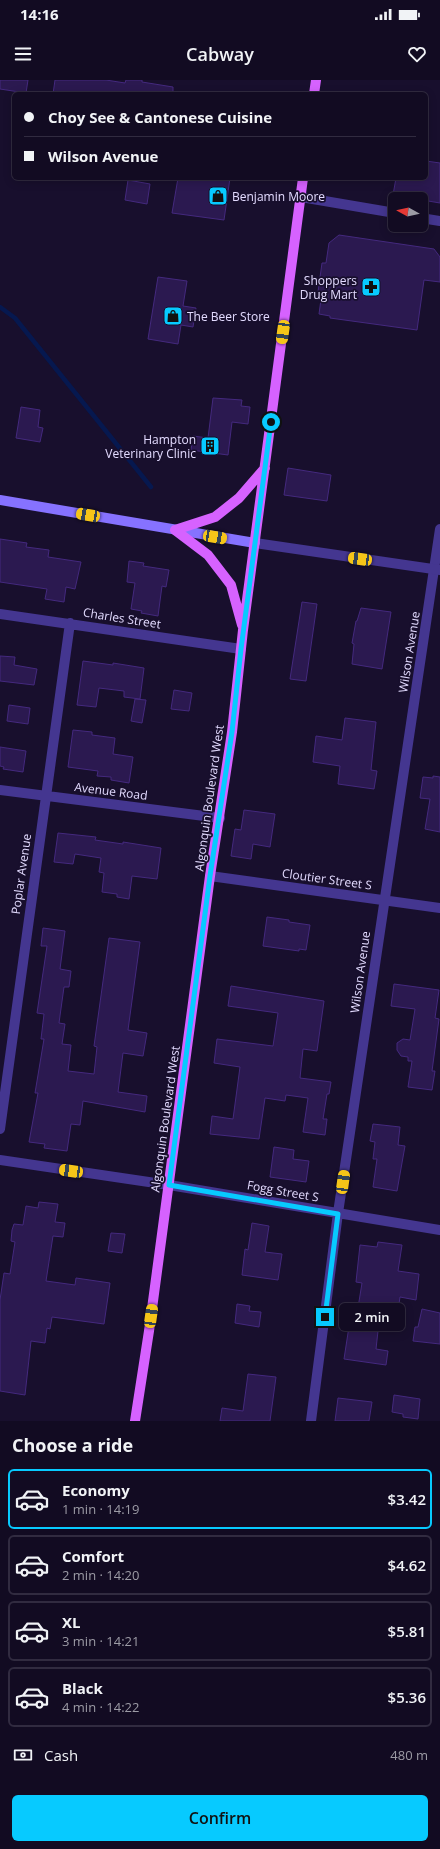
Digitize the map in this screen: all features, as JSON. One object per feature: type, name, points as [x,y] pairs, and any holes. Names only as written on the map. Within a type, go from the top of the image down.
[{"type":"main road","points":[[314,92],[316,80]]},
{"type":"main road","name":"Algonquin Boulevard West","points":[[135,1421],[169,1185],[210,876],[232,732],[243,630],[303,180]]},
{"type":"main road","points":[[175,530],[215,517],[239,498],[265,468]]},
{"type":"main road","points":[[0,500],[255,543]]},
{"type":"main road","points":[[175,530],[208,555],[231,585],[243,630]]},
{"type":"street","points":[[301,197],[388,213]]},
{"type":"street","points":[[428,219],[440,221]]},
{"type":"street","name":"Wilson Avenue","points":[[312,1421],[338,1214],[384,900],[437,570],[440,528]]},
{"type":"street","points":[[255,543],[437,570]]},
{"type":"street","name":"Charles Street","points":[[0,614],[241,649]]},
{"type":"street","name":"Poplar Avenue","points":[[0,1129],[70,623]]},
{"type":"street","name":"Avenue Road","points":[[0,790],[220,818]]},
{"type":"street","name":"Cloutier Street S","points":[[210,876],[440,908]]},
{"type":"street","name":"Fogg Street S","points":[[0,1160],[169,1185],[440,1230]]},
{"type":"building","points":[[0,80],[28,80],[26,92],[0,89]]},
{"type":"building","points":[[55,80],[106,80],[125,83],[126,80],[142,80],[142,82],[173,87],[173,92],[53,92]]},
{"type":"building","points":[[428,161],[440,163],[440,203],[428,201],[428,192],[394,192],[396,180],[428,180]]},
{"type":"building","points":[[128,180],[150,184],[147,204],[125,200]]},
{"type":"building","points":[[178,180],[230,180],[224,220],[172,213]]},
{"type":"building","name":"Shoppers Drug Mart","points":[[339,235],[434,249],[440,257],[440,282],[424,280],[417,330],[330,318],[330,316],[319,314],[322,292],[318,292],[322,263],[326,263],[329,243]]},
{"type":"building","name":"The Beer Store","points":[[158,277],[187,281],[183,306],[196,308],[193,327],[181,325],[178,344],[148,339]]},
{"type":"building","points":[[213,398],[242,400],[241,406],[250,407],[248,424],[232,422],[228,455],[191,450],[193,436],[208,438]]},
{"type":"building","points":[[21,407],[40,410],[38,427],[43,428],[40,442],[16,438]]},
{"type":"building","points":[[288,468],[331,475],[327,501],[284,495]]},
{"type":"building","points":[[0,539],[27,543],[26,547],[49,550],[48,557],[81,562],[75,589],[66,587],[64,602],[45,599],[47,589],[0,582]]},
{"type":"building","points":[[129,561],[144,563],[143,566],[169,570],[166,587],[162,586],[158,616],[141,613],[142,611],[131,609],[135,583],[127,582]]},
{"type":"building","points":[[302,602],[317,604],[306,681],[290,679]]},
{"type":"building","points":[[361,608],[391,612],[382,669],[352,664],[354,644],[352,643],[356,621]]},
{"type":"building","points":[[0,656],[15,657],[14,665],[37,669],[34,685],[0,681]]},
{"type":"building","points":[[83,661],[113,665],[113,663],[144,668],[140,699],[124,697],[124,691],[99,688],[96,707],[77,705]]},
{"type":"building","points":[[174,690],[192,693],[189,711],[171,709]]},
{"type":"building","points":[[135,699],[146,700],[142,723],[131,721]]},
{"type":"building","points":[[9,705],[30,708],[28,724],[7,721]]},
{"type":"building","points":[[345,718],[376,722],[371,770],[377,771],[374,789],[338,784],[340,766],[313,762],[316,736],[342,740]]},
{"type":"building","points":[[73,730],[92,732],[92,735],[115,738],[113,754],[133,757],[129,783],[111,780],[111,777],[97,776],[98,771],[68,767]]},
{"type":"building","points":[[0,747],[26,751],[23,772],[3,769],[4,767],[0,766]]},
{"type":"building","points":[[433,776],[440,777],[440,832],[425,829],[430,799],[420,798],[423,777],[433,778]]},
{"type":"building","points":[[244,810],[275,814],[270,847],[253,844],[251,859],[231,856],[235,829],[241,830]]},
{"type":"building","points":[[58,833],[96,837],[95,840],[123,844],[123,842],[161,848],[157,879],[132,876],[129,899],[117,897],[117,894],[102,892],[104,873],[99,872],[101,858],[75,854],[73,864],[54,862]]},
{"type":"building","points":[[267,917],[310,925],[306,950],[299,949],[299,951],[263,946]]},
{"type":"building","points":[[43,928],[65,931],[60,969],[71,971],[69,987],[64,987],[59,1023],[65,1024],[62,1044],[71,1045],[68,1071],[94,1074],[97,1047],[94,1046],[109,938],[140,942],[128,1030],[147,1033],[143,1056],[123,1053],[118,1092],[147,1096],[145,1112],[83,1101],[80,1125],[71,1124],[67,1151],[44,1148],[45,1144],[29,1142],[38,1093],[35,1093],[44,1039],[41,1039],[44,1014],[37,1013],[47,946],[41,946]]},
{"type":"building","points":[[394,984],[439,990],[435,1018],[439,1019],[432,1071],[435,1071],[432,1090],[408,1087],[412,1061],[408,1061],[408,1057],[401,1056],[397,1050],[397,1043],[403,1039],[410,1040],[415,1009],[391,1006]]},
{"type":"building","points":[[231,986],[324,1001],[317,1051],[303,1049],[300,1078],[331,1082],[329,1094],[327,1094],[323,1119],[327,1119],[325,1135],[303,1132],[308,1098],[286,1095],[285,1101],[265,1098],[259,1139],[210,1134],[212,1116],[233,1119],[240,1067],[214,1063],[217,1039],[273,1046],[278,1013],[228,1006]]},
{"type":"building","points":[[373,1124],[400,1127],[398,1145],[405,1146],[397,1191],[373,1187],[377,1159],[373,1159],[375,1142],[370,1141]]},
{"type":"building","points":[[274,1147],[294,1150],[293,1159],[309,1161],[306,1182],[270,1177]]},
{"type":"building","points":[[39,1202],[58,1204],[55,1222],[65,1223],[63,1237],[53,1236],[46,1281],[75,1285],[76,1278],[110,1283],[104,1324],[52,1317],[50,1329],[47,1328],[45,1343],[31,1341],[25,1395],[0,1391],[0,1300],[4,1273],[10,1274],[15,1242],[11,1241],[14,1224],[23,1225],[26,1206],[38,1208]]},
{"type":"building","points":[[252,1223],[269,1226],[265,1252],[282,1254],[278,1280],[242,1275],[245,1249],[248,1250]]},
{"type":"building","points":[[111,1233],[125,1234],[122,1253],[108,1251]]},
{"type":"building","points":[[378,1242],[402,1245],[398,1271],[419,1274],[416,1300],[400,1297],[396,1324],[379,1322],[376,1349],[388,1351],[386,1365],[344,1359],[350,1320],[356,1320],[362,1283],[356,1282],[360,1245],[377,1247]]},
{"type":"building","points":[[237,1304],[250,1306],[249,1311],[261,1312],[259,1327],[235,1323]]},
{"type":"building","points":[[422,1309],[440,1313],[440,1344],[413,1341],[415,1327],[418,1327]]},
{"type":"building","points":[[248,1374],[276,1377],[270,1421],[220,1421],[222,1408],[243,1411]]},
{"type":"building","points":[[394,1395],[420,1399],[418,1419],[403,1417],[403,1414],[392,1412]]},
{"type":"building","points":[[338,1398],[372,1402],[369,1421],[335,1421]]},
{"type":"waterway","points":[[0,307],[15,318],[151,487]]},
{"type":"place","name":"Benjamin Moore","points":[[218,196]]},
{"type":"place","name":"Shoppers Drug Mart","points":[[371,287]]},
{"type":"place","name":"The Beer Store","points":[[173,316]]},
{"type":"place","name":"Hampton Veterinary Clinic","points":[[210,446]]},
{"type":"route","points":[[271,422],[241,649],[232,732],[210,876],[169,1185],[338,1214],[325,1317]]}]
